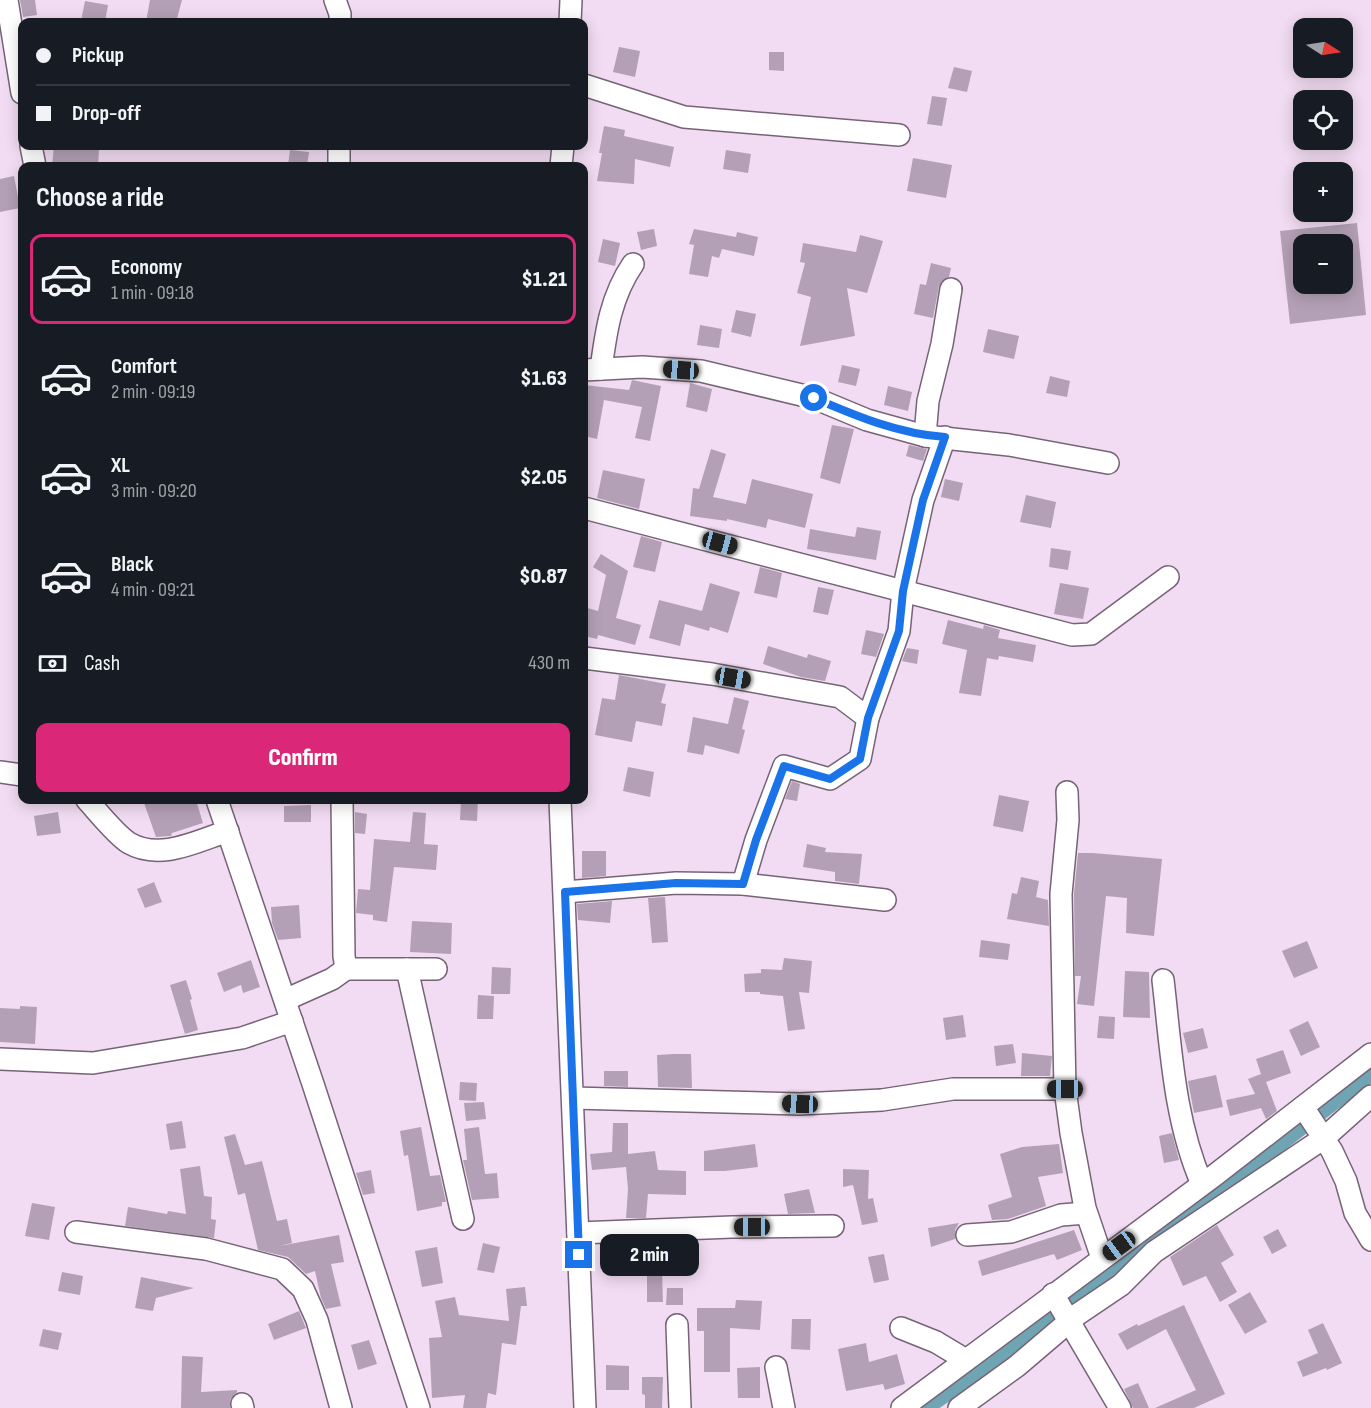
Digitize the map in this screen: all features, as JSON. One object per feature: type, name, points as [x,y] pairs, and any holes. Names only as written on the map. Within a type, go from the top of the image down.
[{"type":"street","points":[[8,0],[18,66]]},
{"type":"street","points":[[335,0],[340,18]]},
{"type":"street","points":[[570,18],[571,0]]},
{"type":"street","points":[[588,86],[684,117],[899,135]]},
{"type":"street","points":[[633,264],[623,278],[592,370],[642,367],[700,371],[814,398],[867,420],[935,436],[1009,445],[1108,464]]},
{"type":"street","points":[[743,884],[756,840],[784,766],[830,779],[860,759],[868,718],[899,631],[903,591],[935,436],[928,401],[942,344],[951,289]]},
{"type":"street","points":[[588,509],[1072,635],[1091,634],[1168,577]]},
{"type":"street","points":[[588,658],[712,674],[840,697],[868,718]]},
{"type":"street","points":[[0,772],[18,774]]},
{"type":"street","points":[[1067,792],[1068,820],[1061,894],[1065,1089],[1086,1213],[1102,1258]]},
{"type":"street","points":[[91,804],[128,843],[152,852],[177,848],[228,831]]},
{"type":"street","points":[[218,804],[419,1408]]},
{"type":"street","points":[[342,804],[346,969]]},
{"type":"street","points":[[560,804],[585,1408]]},
{"type":"street","points":[[565,892],[676,883],[743,884],[885,900]]},
{"type":"street","points":[[285,1000],[332,979],[346,969],[436,969]]},
{"type":"street","points":[[407,969],[463,1219]]},
{"type":"street","points":[[1163,980],[1174,1083],[1193,1163],[1202,1184]]},
{"type":"street","points":[[0,1059],[93,1063],[242,1038],[292,1021]]},
{"type":"street","points":[[902,1408],[966,1360],[1060,1308],[1121,1285],[1154,1252],[1313,1122],[1371,1054]]},
{"type":"street","points":[[573,1098],[800,1104],[882,1100],[953,1089],[1065,1089]]},
{"type":"street","points":[[959,1408],[1017,1366],[1060,1308],[1102,1258],[1202,1184],[1313,1122],[1347,1115],[1371,1096]]},
{"type":"street","points":[[1313,1122],[1346,1181],[1355,1213],[1371,1240]]},
{"type":"street","points":[[967,1234],[1011,1232],[1061,1215],[1086,1213]]},
{"type":"street","points":[[578,1233],[833,1226]]},
{"type":"street","points":[[76,1232],[206,1249],[282,1269],[303,1289],[316,1320],[340,1408]]},
{"type":"street","points":[[1060,1308],[1120,1408]]},
{"type":"street","points":[[677,1326],[680,1408]]},
{"type":"street","points":[[901,1328],[936,1342],[966,1360]]},
{"type":"street","points":[[776,1367],[784,1408]]},
{"type":"building","points":[[20,0],[35,0],[37,15],[23,17]]},
{"type":"building","points":[[150,0],[182,0],[177,18],[147,18]]},
{"type":"building","points":[[85,1],[108,5],[106,18],[82,18]]},
{"type":"building","points":[[619,47],[640,51],[635,77],[613,72]]},
{"type":"building","points":[[769,52],[784,52],[784,71],[769,70]]},
{"type":"building","points":[[954,67],[972,71],[967,92],[948,88]]},
{"type":"building","points":[[932,96],[947,98],[942,126],[927,124]]},
{"type":"building","points":[[604,126],[625,130],[624,136],[674,147],[670,167],[635,159],[634,184],[597,181]]},
{"type":"building","points":[[54,150],[99,150],[98,162],[52,162]]},
{"type":"building","points":[[290,150],[309,152],[308,162],[288,162]]},
{"type":"building","points":[[726,150],[751,154],[748,173],[723,169]]},
{"type":"building","points":[[913,158],[952,165],[946,198],[907,191]]},
{"type":"building","points":[[14,176],[18,208],[0,212],[0,179]]},
{"type":"building","points":[[1357,223],[1366,315],[1290,324],[1280,231]]},
{"type":"building","points":[[654,229],[657,246],[641,250],[637,232]]},
{"type":"building","points":[[694,229],[736,237],[737,232],[758,237],[754,256],[722,249],[719,258],[712,256],[708,277],[689,274],[694,245],[689,244]]},
{"type":"building","points":[[860,235],[883,241],[867,293],[847,288],[855,336],[800,346],[811,297],[797,293],[805,263],[800,262],[803,243],[856,252]]},
{"type":"building","points":[[603,239],[620,243],[615,266],[598,262]]},
{"type":"building","points":[[931,263],[951,268],[949,277],[939,286],[933,318],[914,314],[920,284],[926,285]]},
{"type":"building","points":[[736,310],[756,314],[751,337],[731,332]]},
{"type":"building","points":[[700,325],[722,329],[719,348],[697,345]]},
{"type":"building","points":[[988,329],[1019,336],[1014,359],[983,352]]},
{"type":"building","points":[[842,365],[860,369],[856,386],[838,382]]},
{"type":"building","points":[[1050,376],[1070,381],[1067,397],[1046,393]]},
{"type":"building","points":[[632,380],[661,386],[650,441],[635,438],[642,407],[604,400],[597,439],[588,437],[588,385],[629,390]]},
{"type":"building","points":[[690,383],[712,389],[707,412],[686,407]]},
{"type":"building","points":[[888,386],[912,392],[908,411],[884,405]]},
{"type":"building","points":[[832,425],[854,429],[840,484],[820,478]]},
{"type":"building","points":[[909,445],[927,449],[923,461],[906,456]]},
{"type":"building","points":[[711,449],[726,454],[713,497],[746,504],[752,479],[813,494],[805,528],[768,519],[766,528],[727,519],[727,521],[690,516],[693,488],[699,489]]},
{"type":"building","points":[[603,470],[645,479],[639,509],[597,498]]},
{"type":"building","points":[[945,479],[963,483],[959,501],[941,497]]},
{"type":"building","points":[[1026,495],[1056,502],[1051,528],[1020,522]]},
{"type":"building","points":[[857,527],[881,531],[876,560],[807,549],[810,529],[855,537]]},
{"type":"building","points":[[641,536],[662,542],[655,572],[633,567]]},
{"type":"building","points":[[1051,548],[1071,551],[1068,570],[1049,567]]},
{"type":"building","points":[[601,554],[628,571],[616,618],[641,625],[635,645],[598,635],[597,639],[588,637],[588,608],[598,611],[606,575],[593,567]]},
{"type":"building","points":[[760,567],[782,573],[777,598],[754,593]]},
{"type":"building","points":[[710,583],[740,592],[728,633],[710,627],[709,631],[685,624],[680,646],[649,638],[659,600],[702,611]]},
{"type":"building","points":[[1060,583],[1089,588],[1083,619],[1054,614]]},
{"type":"building","points":[[818,587],[834,590],[828,615],[813,612]]},
{"type":"building","points":[[948,620],[983,629],[984,625],[1000,630],[998,638],[1036,645],[1033,662],[999,656],[998,660],[987,658],[981,696],[959,693],[967,650],[942,644]]},
{"type":"building","points":[[866,630],[884,634],[876,657],[861,654]]},
{"type":"building","points":[[768,646],[807,658],[808,654],[831,661],[825,681],[801,677],[763,664]]},
{"type":"building","points":[[907,648],[919,650],[917,664],[902,661]]},
{"type":"building","points":[[619,675],[666,684],[661,703],[666,704],[662,726],[636,721],[632,742],[595,735],[602,698],[615,700]]},
{"type":"building","points":[[734,697],[749,701],[739,754],[705,745],[703,755],[687,752],[693,717],[728,724]]},
{"type":"building","points":[[628,767],[654,772],[650,797],[623,791]]},
{"type":"building","points":[[792,781],[800,784],[797,801],[785,799]]},
{"type":"building","points":[[999,795],[1029,801],[1023,832],[993,826]]},
{"type":"building","points":[[144,804],[197,804],[203,823],[172,833],[171,836],[156,837]]},
{"type":"building","points":[[461,804],[478,804],[477,821],[460,820]]},
{"type":"building","points":[[311,805],[311,822],[284,822],[284,806]]},
{"type":"building","points":[[58,812],[61,833],[37,836],[34,816]]},
{"type":"building","points":[[355,812],[367,814],[365,834],[355,833]]},
{"type":"building","points":[[413,812],[426,813],[424,844],[438,845],[436,870],[394,867],[387,922],[373,920],[373,915],[356,913],[358,889],[370,890],[374,839],[410,842]]},
{"type":"building","points":[[807,844],[826,848],[825,852],[862,854],[859,884],[835,881],[835,872],[803,867]]},
{"type":"building","points":[[582,851],[606,851],[606,876],[582,878]]},
{"type":"building","points":[[1078,853],[1162,859],[1154,936],[1126,933],[1127,898],[1106,896],[1094,1006],[1077,1004],[1081,976],[1075,976],[1074,894]]},
{"type":"building","points":[[1021,877],[1039,881],[1036,897],[1048,900],[1049,926],[1007,919],[1012,893],[1017,894]]},
{"type":"building","points":[[154,882],[162,902],[145,908],[137,889]]},
{"type":"building","points":[[665,897],[668,942],[652,943],[648,898]]},
{"type":"building","points":[[612,901],[610,923],[578,920],[577,904]]},
{"type":"building","points":[[299,905],[301,938],[278,940],[272,923],[271,907]]},
{"type":"building","points":[[412,921],[452,923],[451,954],[410,952]]},
{"type":"building","points":[[981,940],[1010,944],[1008,960],[979,957]]},
{"type":"building","points":[[1307,941],[1318,968],[1294,978],[1282,951]]},
{"type":"building","points":[[784,958],[812,961],[809,993],[799,992],[805,1029],[788,1031],[783,996],[745,992],[744,974],[761,973],[761,969],[782,970]]},
{"type":"building","points":[[251,960],[260,987],[243,993],[241,985],[224,992],[217,973]]},
{"type":"building","points":[[492,967],[511,968],[510,994],[491,994]]},
{"type":"building","points":[[1125,971],[1149,972],[1150,1018],[1123,1017]]},
{"type":"building","points":[[186,980],[198,1030],[185,1034],[170,985]]},
{"type":"building","points":[[478,995],[494,996],[493,1019],[477,1019]]},
{"type":"building","points":[[20,1006],[37,1007],[35,1044],[0,1042],[0,1008],[20,1009]]},
{"type":"building","points":[[963,1015],[966,1037],[946,1040],[943,1018]]},
{"type":"building","points":[[1099,1016],[1115,1017],[1114,1039],[1097,1038]]},
{"type":"building","points":[[1308,1021],[1320,1047],[1301,1056],[1289,1030]]},
{"type":"building","points":[[1203,1028],[1208,1048],[1188,1053],[1183,1033]]},
{"type":"building","points":[[1013,1044],[1016,1063],[996,1066],[994,1046]]},
{"type":"building","points":[[1283,1050],[1291,1073],[1266,1082],[1277,1111],[1266,1119],[1261,1108],[1230,1116],[1226,1100],[1255,1094],[1248,1079],[1261,1074],[1256,1059]]},
{"type":"building","points":[[1022,1053],[1052,1056],[1050,1076],[1021,1076]]},
{"type":"building","points":[[691,1054],[692,1088],[658,1087],[657,1055]]},
{"type":"building","points":[[604,1071],[628,1071],[628,1087],[604,1086]]},
{"type":"building","points":[[1216,1075],[1223,1107],[1194,1113],[1188,1081]]},
{"type":"building","points":[[460,1082],[477,1083],[476,1101],[459,1100]]},
{"type":"building","points":[[484,1102],[486,1119],[466,1121],[464,1103]]},
{"type":"building","points":[[182,1121],[186,1148],[170,1150],[166,1124]]},
{"type":"building","points":[[613,1123],[628,1123],[628,1154],[655,1151],[658,1170],[686,1171],[686,1195],[648,1194],[646,1218],[626,1218],[628,1189],[626,1167],[592,1170],[590,1154],[612,1152]]},
{"type":"building","points":[[421,1127],[430,1176],[440,1175],[446,1202],[442,1202],[442,1206],[417,1211],[408,1155],[404,1156],[400,1131]]},
{"type":"building","points":[[479,1127],[485,1174],[497,1173],[499,1198],[472,1200],[463,1160],[467,1160],[464,1129]]},
{"type":"building","points":[[1172,1133],[1179,1160],[1164,1163],[1159,1136]]},
{"type":"building","points":[[235,1134],[245,1165],[262,1161],[277,1221],[287,1219],[292,1243],[279,1246],[339,1235],[344,1262],[331,1264],[341,1306],[326,1309],[315,1271],[306,1274],[288,1257],[258,1250],[245,1193],[238,1195],[224,1137]]},
{"type":"building","points":[[755,1144],[758,1167],[704,1171],[704,1151]]},
{"type":"building","points":[[1059,1144],[1063,1173],[1038,1177],[1046,1206],[1008,1219],[992,1220],[988,1205],[1012,1197],[1000,1154],[1022,1147]]},
{"type":"building","points":[[200,1166],[204,1196],[212,1197],[211,1219],[216,1220],[214,1238],[125,1226],[128,1207],[167,1214],[168,1211],[186,1214],[180,1169]]},
{"type":"building","points":[[843,1169],[869,1170],[868,1199],[873,1198],[878,1222],[862,1225],[853,1185],[843,1187]]},
{"type":"building","points":[[371,1170],[375,1193],[363,1195],[356,1173]]},
{"type":"building","points":[[809,1189],[815,1213],[788,1214],[784,1194]]},
{"type":"building","points":[[32,1203],[55,1207],[49,1240],[25,1236]]},
{"type":"building","points":[[959,1223],[955,1230],[955,1239],[931,1247],[928,1228]]},
{"type":"building","points":[[1217,1225],[1234,1255],[1221,1263],[1237,1292],[1220,1302],[1206,1276],[1183,1286],[1170,1257]]},
{"type":"building","points":[[1278,1229],[1287,1246],[1272,1254],[1263,1237]]},
{"type":"building","points":[[1074,1230],[1082,1250],[1057,1260],[1054,1254],[982,1276],[978,1261]]},
{"type":"building","points":[[483,1243],[500,1247],[494,1273],[477,1270]]},
{"type":"building","points":[[437,1247],[443,1283],[422,1287],[415,1251]]},
{"type":"building","points":[[884,1254],[889,1280],[874,1283],[868,1257]]},
{"type":"building","points":[[647,1271],[662,1271],[663,1302],[647,1302]]},
{"type":"building","points":[[62,1272],[83,1276],[80,1295],[58,1291]]},
{"type":"building","points":[[141,1277],[194,1288],[156,1298],[153,1311],[135,1308]]},
{"type":"building","points":[[525,1287],[527,1306],[521,1306],[516,1345],[502,1343],[496,1395],[488,1393],[486,1408],[463,1408],[465,1395],[432,1398],[429,1338],[442,1337],[435,1301],[455,1297],[459,1315],[509,1321],[506,1289]]},
{"type":"building","points":[[667,1288],[683,1288],[683,1305],[666,1305]]},
{"type":"building","points":[[1250,1292],[1267,1322],[1245,1334],[1228,1305]]},
{"type":"building","points":[[736,1300],[762,1301],[760,1330],[730,1328],[730,1372],[704,1372],[704,1331],[697,1331],[697,1308],[735,1308]]},
{"type":"building","points":[[1184,1305],[1225,1394],[1194,1408],[1155,1408],[1196,1390],[1166,1329],[1127,1350],[1118,1334]]},
{"type":"building","points":[[299,1311],[306,1328],[274,1340],[268,1324]]},
{"type":"building","points":[[792,1319],[811,1319],[810,1350],[791,1349]]},
{"type":"building","points":[[1323,1323],[1342,1363],[1303,1377],[1297,1362],[1318,1353],[1308,1330]]},
{"type":"building","points":[[43,1329],[62,1333],[58,1350],[39,1346]]},
{"type":"building","points":[[369,1340],[377,1364],[358,1370],[351,1345]]},
{"type":"building","points":[[866,1343],[869,1362],[897,1354],[905,1384],[885,1390],[883,1384],[846,1391],[838,1349]]},
{"type":"building","points":[[182,1356],[203,1357],[201,1392],[237,1390],[230,1400],[230,1408],[181,1408]]},
{"type":"building","points":[[606,1365],[629,1366],[629,1390],[606,1390]]},
{"type":"building","points":[[760,1367],[760,1398],[738,1398],[737,1368]]},
{"type":"building","points":[[642,1377],[663,1377],[662,1408],[645,1408]]},
{"type":"building","points":[[1138,1383],[1149,1408],[1133,1408],[1124,1389]]},
{"type":"waterway","points":[[921,1408],[1045,1323],[1371,1070]]},
{"type":"route","points":[[579,1255],[565,892],[676,883],[743,884],[756,840],[784,766],[830,779],[860,759],[868,718],[899,631],[903,591],[923,500],[945,437],[925,436],[867,420],[814,398]]}]
